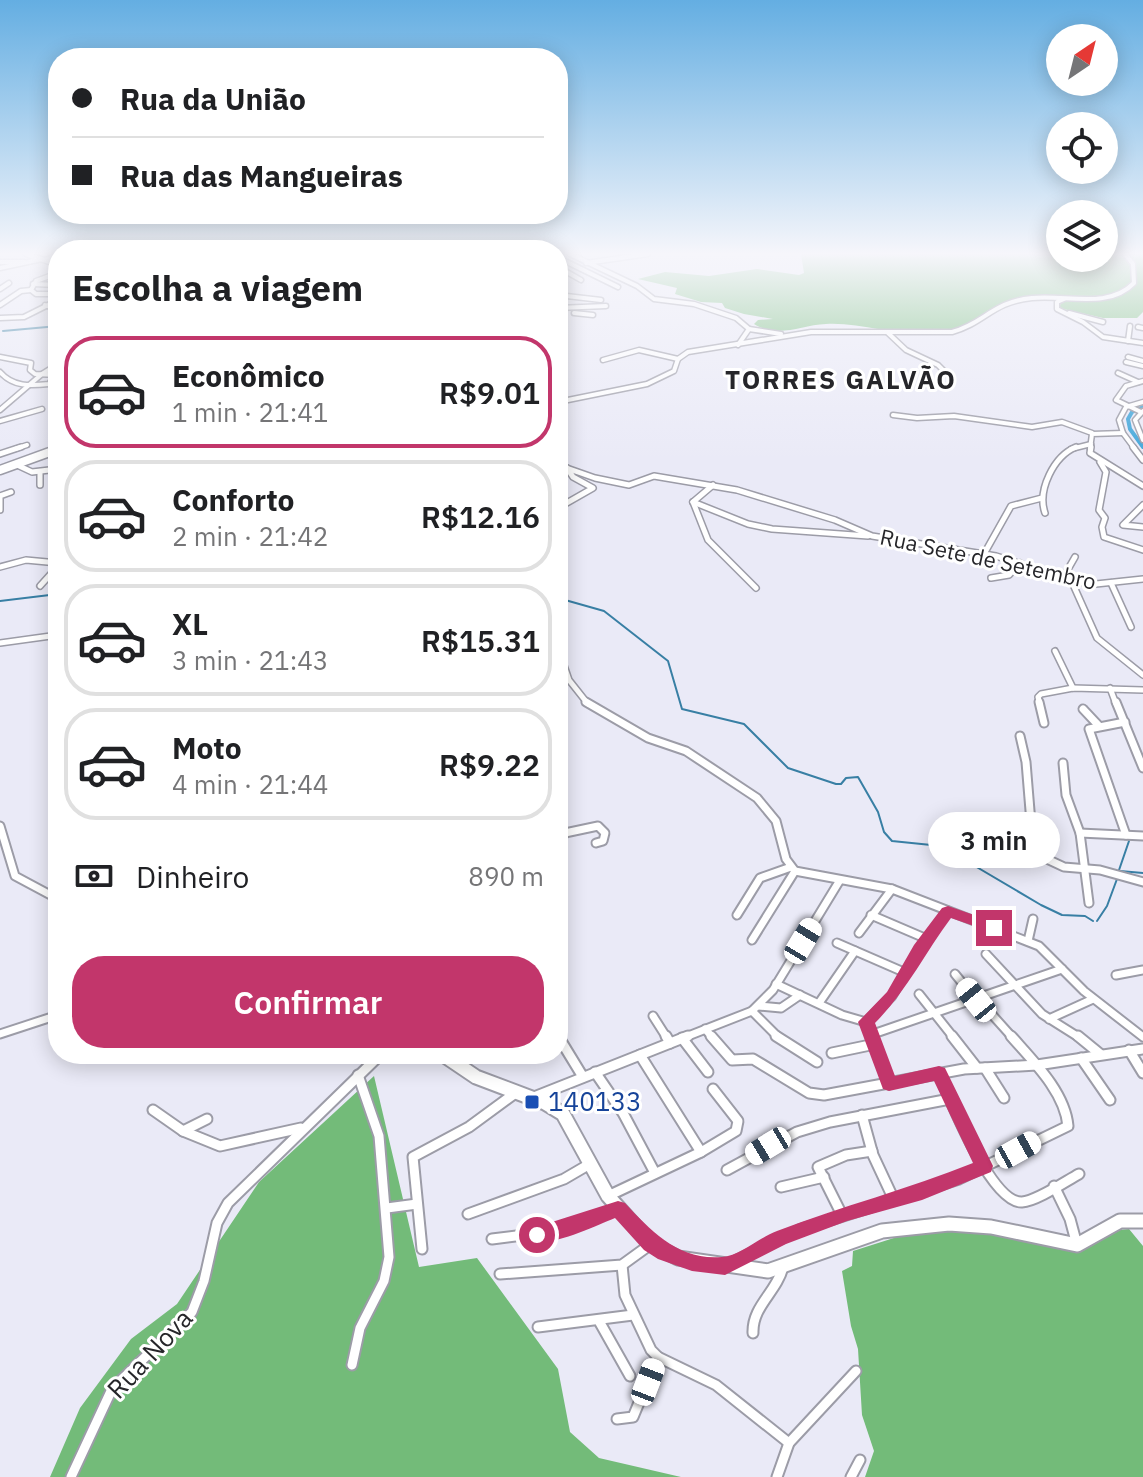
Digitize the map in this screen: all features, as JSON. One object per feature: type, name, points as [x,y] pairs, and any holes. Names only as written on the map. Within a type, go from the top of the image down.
[{"type":"street","points":[[742,323],[749,329],[789,335],[952,332],[975,323]]},
{"type":"street","points":[[1080,323],[1103,337],[1143,343]]},
{"type":"street","points":[[1128,341],[1130,326]]},
{"type":"street","points":[[738,345],[749,329]]},
{"type":"street","points":[[888,333],[906,350],[938,365],[947,374]]},
{"type":"street","points":[[568,400],[647,384],[674,371],[678,359],[688,352],[789,335]]},
{"type":"street","points":[[603,360],[639,350],[678,359]]},
{"type":"street","points":[[0,357],[31,363],[30,370],[48,375]]},
{"type":"street","points":[[1127,360],[1143,363]]},
{"type":"street","points":[[11,418],[1,410],[12,404],[30,383],[48,370]]},
{"type":"street","points":[[0,372],[9,381],[48,385]]},
{"type":"street","points":[[1118,373],[1140,382]]},
{"type":"street","points":[[1140,382],[1126,386],[1117,398],[1126,407],[1139,411],[1135,425],[1143,440]]},
{"type":"street","points":[[1143,402],[1126,407],[1119,420],[1123,433],[1143,460]]},
{"type":"street","points":[[0,421],[42,409]]},
{"type":"street","points":[[893,415],[954,416],[1032,427],[1062,422],[1092,433],[1123,433]]},
{"type":"street","points":[[1092,433],[1093,457],[1143,486]]},
{"type":"street","points":[[1045,513],[1042,498],[1057,458],[1074,447],[1091,444]]},
{"type":"street","points":[[0,454],[27,445]]},
{"type":"street","points":[[0,470],[48,452]]},
{"type":"street","points":[[1100,462],[1106,472],[1099,510],[1105,518],[1102,527],[1104,537],[1143,550]]},
{"type":"street","points":[[15,464],[29,472],[48,471]]},
{"type":"street","name":"Rua Sete de Setembro","points":[[568,468],[629,485],[654,476],[713,485],[835,520],[872,536],[984,554],[1067,579],[1100,584],[1143,579]]},
{"type":"street","points":[[568,470],[573,477],[593,488],[568,502]]},
{"type":"street","points":[[40,472],[40,485]]},
{"type":"street","points":[[1106,472],[1124,475]]},
{"type":"street","points":[[693,502],[713,485]]},
{"type":"street","points":[[0,510],[0,496],[11,492]]},
{"type":"street","points":[[984,554],[1011,506],[1042,498]]},
{"type":"street","points":[[693,502],[748,524],[772,529],[872,536]]},
{"type":"street","points":[[693,502],[707,541],[756,588]]},
{"type":"street","points":[[1143,505],[1123,525],[1143,527]]},
{"type":"street","points":[[1075,557],[1067,579],[1079,595],[1097,638],[1143,675]]},
{"type":"street","points":[[1035,569],[1041,559]]},
{"type":"street","points":[[0,567],[18,561],[48,563]]},
{"type":"street","points":[[991,578],[1009,575],[1020,563]]},
{"type":"street","points":[[40,586],[48,576]]},
{"type":"street","points":[[1111,583],[1131,627]]},
{"type":"street","points":[[1079,595],[1100,584]]},
{"type":"street","points":[[0,643],[48,636]]},
{"type":"street","points":[[1055,651],[1073,688]]},
{"type":"street","points":[[568,677],[587,703],[648,738],[686,751],[757,798],[776,821],[784,855],[793,869]]},
{"type":"street","points":[[1044,723],[1039,694],[1073,688],[1143,690]]},
{"type":"street","points":[[1110,688],[1143,768]]},
{"type":"street","points":[[1083,709],[1099,726]]},
{"type":"street","points":[[1125,722],[1099,726],[1089,731],[1126,835]]},
{"type":"street","points":[[1020,736],[1036,842],[1049,860],[1064,867],[1143,882]]},
{"type":"street","points":[[1063,763],[1066,795],[1080,833],[1089,903]]},
{"type":"street","points":[[0,826],[15,876],[48,894]]},
{"type":"street","points":[[568,832],[598,826],[605,833],[603,841],[596,843]]},
{"type":"street","points":[[1080,833],[1143,836]]},
{"type":"street","points":[[752,940],[793,869]]},
{"type":"street","points":[[737,915],[760,878],[793,869],[892,889],[1028,941],[1047,952],[1093,999],[1143,1037]]},
{"type":"street","points":[[755,1009],[776,984],[840,880]]},
{"type":"street","points":[[859,933],[892,889]]},
{"type":"street","points":[[866,1022],[885,1005],[948,911]]},
{"type":"street","points":[[871,915],[927,939]]},
{"type":"street","points":[[1028,941],[1033,919]]},
{"type":"street","points":[[837,943],[906,973]]},
{"type":"street","points":[[819,1003],[855,951]]},
{"type":"street","points":[[986,954],[1049,1019],[1100,1054]]},
{"type":"street","points":[[873,1034],[1062,969]]},
{"type":"street","points":[[1116,975],[1140,970]]},
{"type":"street","points":[[725,1267],[759,1246],[842,1215],[945,1184],[1068,1126],[1067,1116],[1037,1065],[955,974]]},
{"type":"street","points":[[776,984],[866,1022],[889,1084]]},
{"type":"street","points":[[919,994],[1004,1098]]},
{"type":"street","points":[[532,1098],[755,1009],[781,1008],[800,995]]},
{"type":"street","points":[[1049,1019],[1093,999]]},
{"type":"street","points":[[755,1009],[777,1037],[817,1062]]},
{"type":"street","points":[[653,1016],[670,1043]]},
{"type":"street","points":[[0,1034],[48,1018]]},
{"type":"street","points":[[705,1029],[732,1060],[748,1057],[817,1095],[939,1073],[1037,1065],[1143,1049]]},
{"type":"street","points":[[682,1038],[708,1072]]},
{"type":"street","points":[[832,1053],[875,1044]]},
{"type":"street","points":[[1129,1050],[1143,1073]]},
{"type":"street","points":[[568,1052],[583,1077]]},
{"type":"street","points":[[640,1055],[701,1152]]},
{"type":"street","points":[[1081,1058],[1110,1100]]},
{"type":"street","name":"Rua Nova","points":[[71,1477],[112,1389],[192,1312],[204,1281],[217,1223],[228,1203],[370,1064]]},
{"type":"street","points":[[457,1064],[476,1077],[532,1098],[563,1114],[588,1165],[618,1209],[651,1244],[678,1258],[768,1271],[882,1231],[967,1224],[1077,1245],[1120,1221],[1143,1221]]},
{"type":"street","points":[[595,1072],[623,1113],[655,1173]]},
{"type":"street","points":[[939,1073],[984,1166],[1015,1201],[1026,1201],[1079,1174]]},
{"type":"street","points":[[352,1365],[363,1319],[388,1269],[387,1208],[379,1136],[358,1075]]},
{"type":"street","points":[[608,1196],[701,1152],[739,1128],[735,1117],[713,1089]]},
{"type":"street","points":[[422,1249],[413,1157],[469,1127],[514,1093]]},
{"type":"street","points":[[727,1170],[797,1132],[862,1115],[950,1099]]},
{"type":"street","points":[[153,1110],[183,1131],[220,1146],[302,1128]]},
{"type":"street","points":[[862,1115],[872,1151],[894,1200]]},
{"type":"street","points":[[183,1131],[207,1119]]},
{"type":"street","points":[[842,1215],[819,1170],[820,1165],[851,1153],[872,1151]]},
{"type":"street","points":[[468,1214],[564,1179],[588,1165]]},
{"type":"street","points":[[781,1187],[824,1177]]},
{"type":"street","points":[[1054,1186],[1070,1219],[1077,1245]]},
{"type":"street","points":[[387,1208],[417,1204]]},
{"type":"street","points":[[492,1239],[555,1231],[618,1209]]},
{"type":"street","points":[[500,1274],[622,1265],[651,1244]]},
{"type":"street","points":[[622,1265],[623,1283],[633,1315],[658,1357],[716,1385],[789,1443]]},
{"type":"street","points":[[753,1333],[753,1315],[781,1280],[783,1267]]},
{"type":"street","points":[[538,1327],[633,1315]]},
{"type":"street","points":[[599,1321],[617,1358],[630,1376]]},
{"type":"street","points":[[617,1419],[633,1417],[658,1357]]},
{"type":"street","points":[[777,1477],[789,1443],[856,1371]]},
{"type":"street","points":[[851,1477],[860,1460]]},
{"type":"green space","points":[[970,323],[953,332],[927,335],[840,324],[781,331],[754,324]]},
{"type":"green space","points":[[374,1076],[419,1267],[477,1258],[558,1369],[570,1432],[599,1458],[681,1477],[50,1477],[80,1408],[131,1339],[177,1304],[259,1182]]},
{"type":"green space","points":[[975,1225],[1067,1248],[1095,1232],[1129,1229],[1143,1246],[1143,1477],[865,1477],[874,1451],[862,1415],[858,1349],[842,1271],[852,1266],[853,1251],[897,1237]]},
{"type":"waterway","points":[[3,331],[48,327]]},
{"type":"waterway","points":[[1143,407],[1132,412],[1128,419],[1130,429],[1143,447]]},
{"type":"waterway","points":[[0,601],[48,595]]},
{"type":"waterway","points":[[568,601],[604,611],[668,661],[682,709],[744,724],[788,768],[836,784],[841,784],[846,778],[858,777],[878,812],[884,832],[892,841],[941,846],[1041,905],[1062,915],[1085,916],[1093,921]]},
{"type":"waterway","points":[[1118,873],[1129,841]]},
{"type":"waterway","points":[[1120,871],[1143,873]]},
{"type":"waterway","points":[[1097,921],[1107,906],[1117,879]]},
{"type":"place","name":"140133","points":[[532,1102]]},
{"type":"district","name":"TORRES GALVÃO","points":[[841,380]]},
{"type":"route","points":[[537,1235],[618,1209],[651,1244],[665,1253],[692,1262],[725,1267],[759,1246],[779,1238],[847,1213],[945,1184],[984,1166],[939,1073],[889,1084],[866,1022],[892,996],[919,949],[948,911],[994,928]]}]
